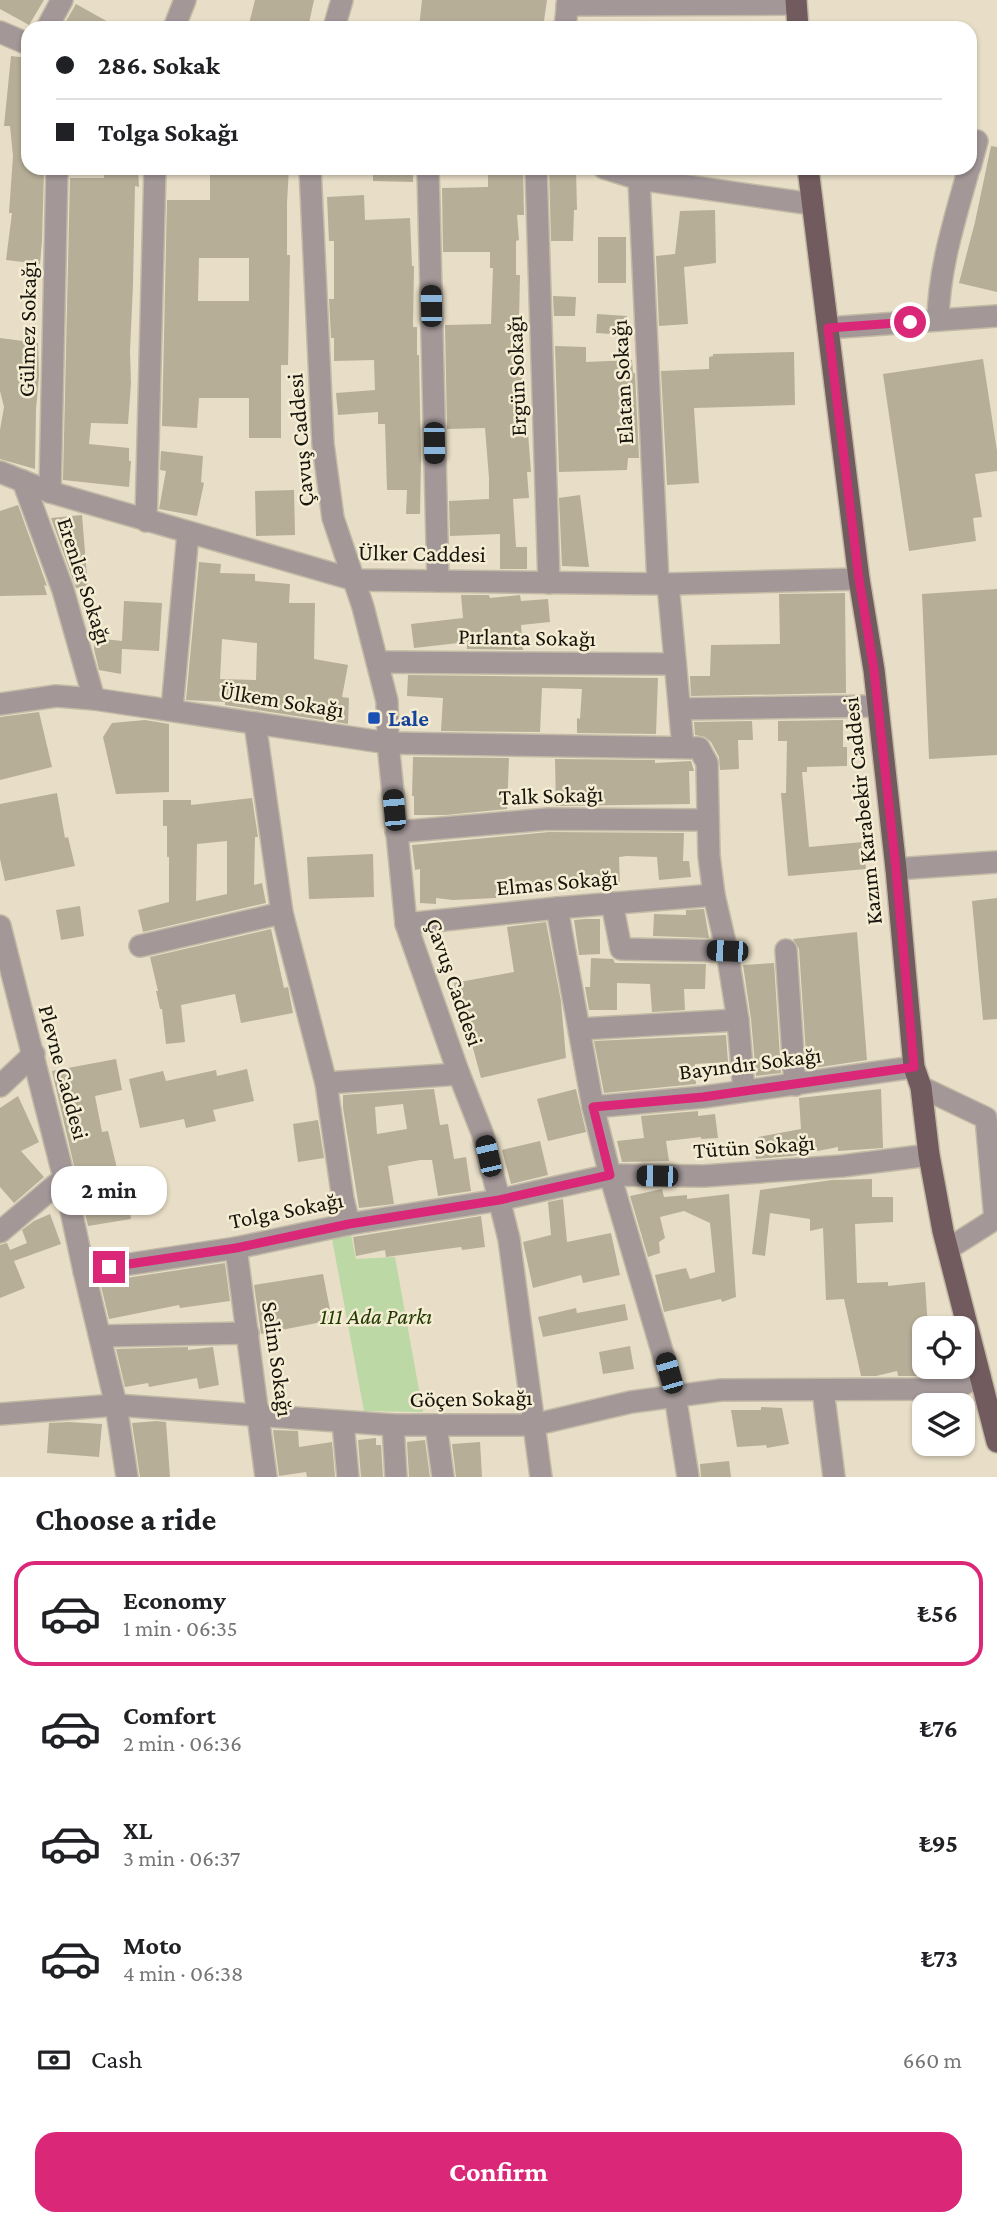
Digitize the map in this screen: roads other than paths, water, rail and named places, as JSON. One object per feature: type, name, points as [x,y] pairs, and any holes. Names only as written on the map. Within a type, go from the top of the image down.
[{"type":"main road","points":[[796,2],[797,21]]},
{"type":"main road","name":"Kazım Karabekir Caddesi","points":[[809,175],[859,579],[878,706],[914,1067],[921,1087],[929,1155],[948,1249],[997,1442]]},
{"type":"street","points":[[51,21],[62,0]]},
{"type":"street","points":[[177,21],[185,0]]},
{"type":"street","points":[[336,21],[342,0]]},
{"type":"street","points":[[566,21],[568,3],[796,2]]},
{"type":"street","points":[[0,32],[21,41]]},
{"type":"street","name":"Gülmez Sokağı","points":[[50,492],[57,175]]},
{"type":"street","points":[[146,521],[155,175]]},
{"type":"street","name":"Çavuş Caddesi","points":[[310,175],[323,444],[333,518],[355,580],[387,701],[388,743],[406,923],[483,1135],[509,1239],[541,1477]]},
{"type":"street","points":[[428,175],[438,580]]},
{"type":"street","name":"Ergün Sokağı","points":[[536,175],[549,583]]},
{"type":"street","points":[[626,175],[811,204]]},
{"type":"street","points":[[938,320],[938,290],[943,261],[967,175]]},
{"type":"street","name":"Elatan Sokağı","points":[[639,179],[663,583]]},
{"type":"street","points":[[828,328],[997,316]]},
{"type":"street","name":"Ülker Caddesi","points":[[0,472],[50,492],[355,580],[663,583],[859,579]]},
{"type":"street","name":"Erenler Sokağı","points":[[23,481],[63,590],[94,699]]},
{"type":"street","points":[[172,709],[188,533]]},
{"type":"street","points":[[663,583],[675,664],[683,747],[699,748],[707,763],[709,856],[738,1020],[744,1091]]},
{"type":"street","name":"Pırlanta Sokağı","points":[[378,662],[675,664]]},
{"type":"street","name":"Ülkem Sokağı","points":[[0,704],[56,696],[94,699],[388,743],[683,747]]},
{"type":"street","points":[[680,709],[878,706]]},
{"type":"street","points":[[255,723],[282,913],[326,1083],[349,1224]]},
{"type":"street","name":"Talk Sokağı","points":[[396,832],[548,819],[707,820]]},
{"type":"street","points":[[896,869],[997,862]]},
{"type":"street","name":"Elmas Sokağı","points":[[406,923],[714,895]]},
{"type":"street","points":[[612,903],[621,949],[727,951]]},
{"type":"street","points":[[557,908],[593,1107],[610,1175],[675,1395],[688,1477]]},
{"type":"street","points":[[140,946],[282,913]]},
{"type":"street","name":"Plevne Caddesi","points":[[0,926],[5,973],[34,1055],[64,1178],[116,1405],[127,1477]]},
{"type":"street","points":[[786,950],[795,1085]]},
{"type":"street","points":[[580,1029],[738,1020]]},
{"type":"street","points":[[0,1086],[34,1055]]},
{"type":"street","name":"Bayındır Sokağı","points":[[593,1107],[703,1097],[914,1067]]},
{"type":"street","points":[[326,1083],[459,1074]]},
{"type":"street","points":[[921,1087],[986,1118],[995,1219],[948,1249]]},
{"type":"street","name":"Tütün Sokağı","points":[[499,1200],[610,1175],[704,1177],[842,1166],[929,1155]]},
{"type":"street","points":[[0,1232],[64,1178]]},
{"type":"street","name":"Tolga Sokağı","points":[[84,1271],[236,1248],[349,1224],[499,1200]]},
{"type":"street","name":"Selim Sokağı","points":[[236,1248],[266,1477]]},
{"type":"street","points":[[100,1336],[248,1333]]},
{"type":"street","name":"Göçen Sokağı","points":[[0,1414],[116,1405],[259,1414],[343,1423],[533,1425],[631,1402],[675,1395],[721,1391],[954,1389],[980,1376]]},
{"type":"street","points":[[822,1390],[834,1477]]},
{"type":"street","points":[[343,1423],[348,1477]]},
{"type":"street","points":[[393,1425],[396,1477]]},
{"type":"street","points":[[436,1425],[443,1477]]},
{"type":"place","name":"Lale","points":[[374,718]]},
{"type":"park label","name":"111 Ada Parkı","points":[[376,1316]]}]
